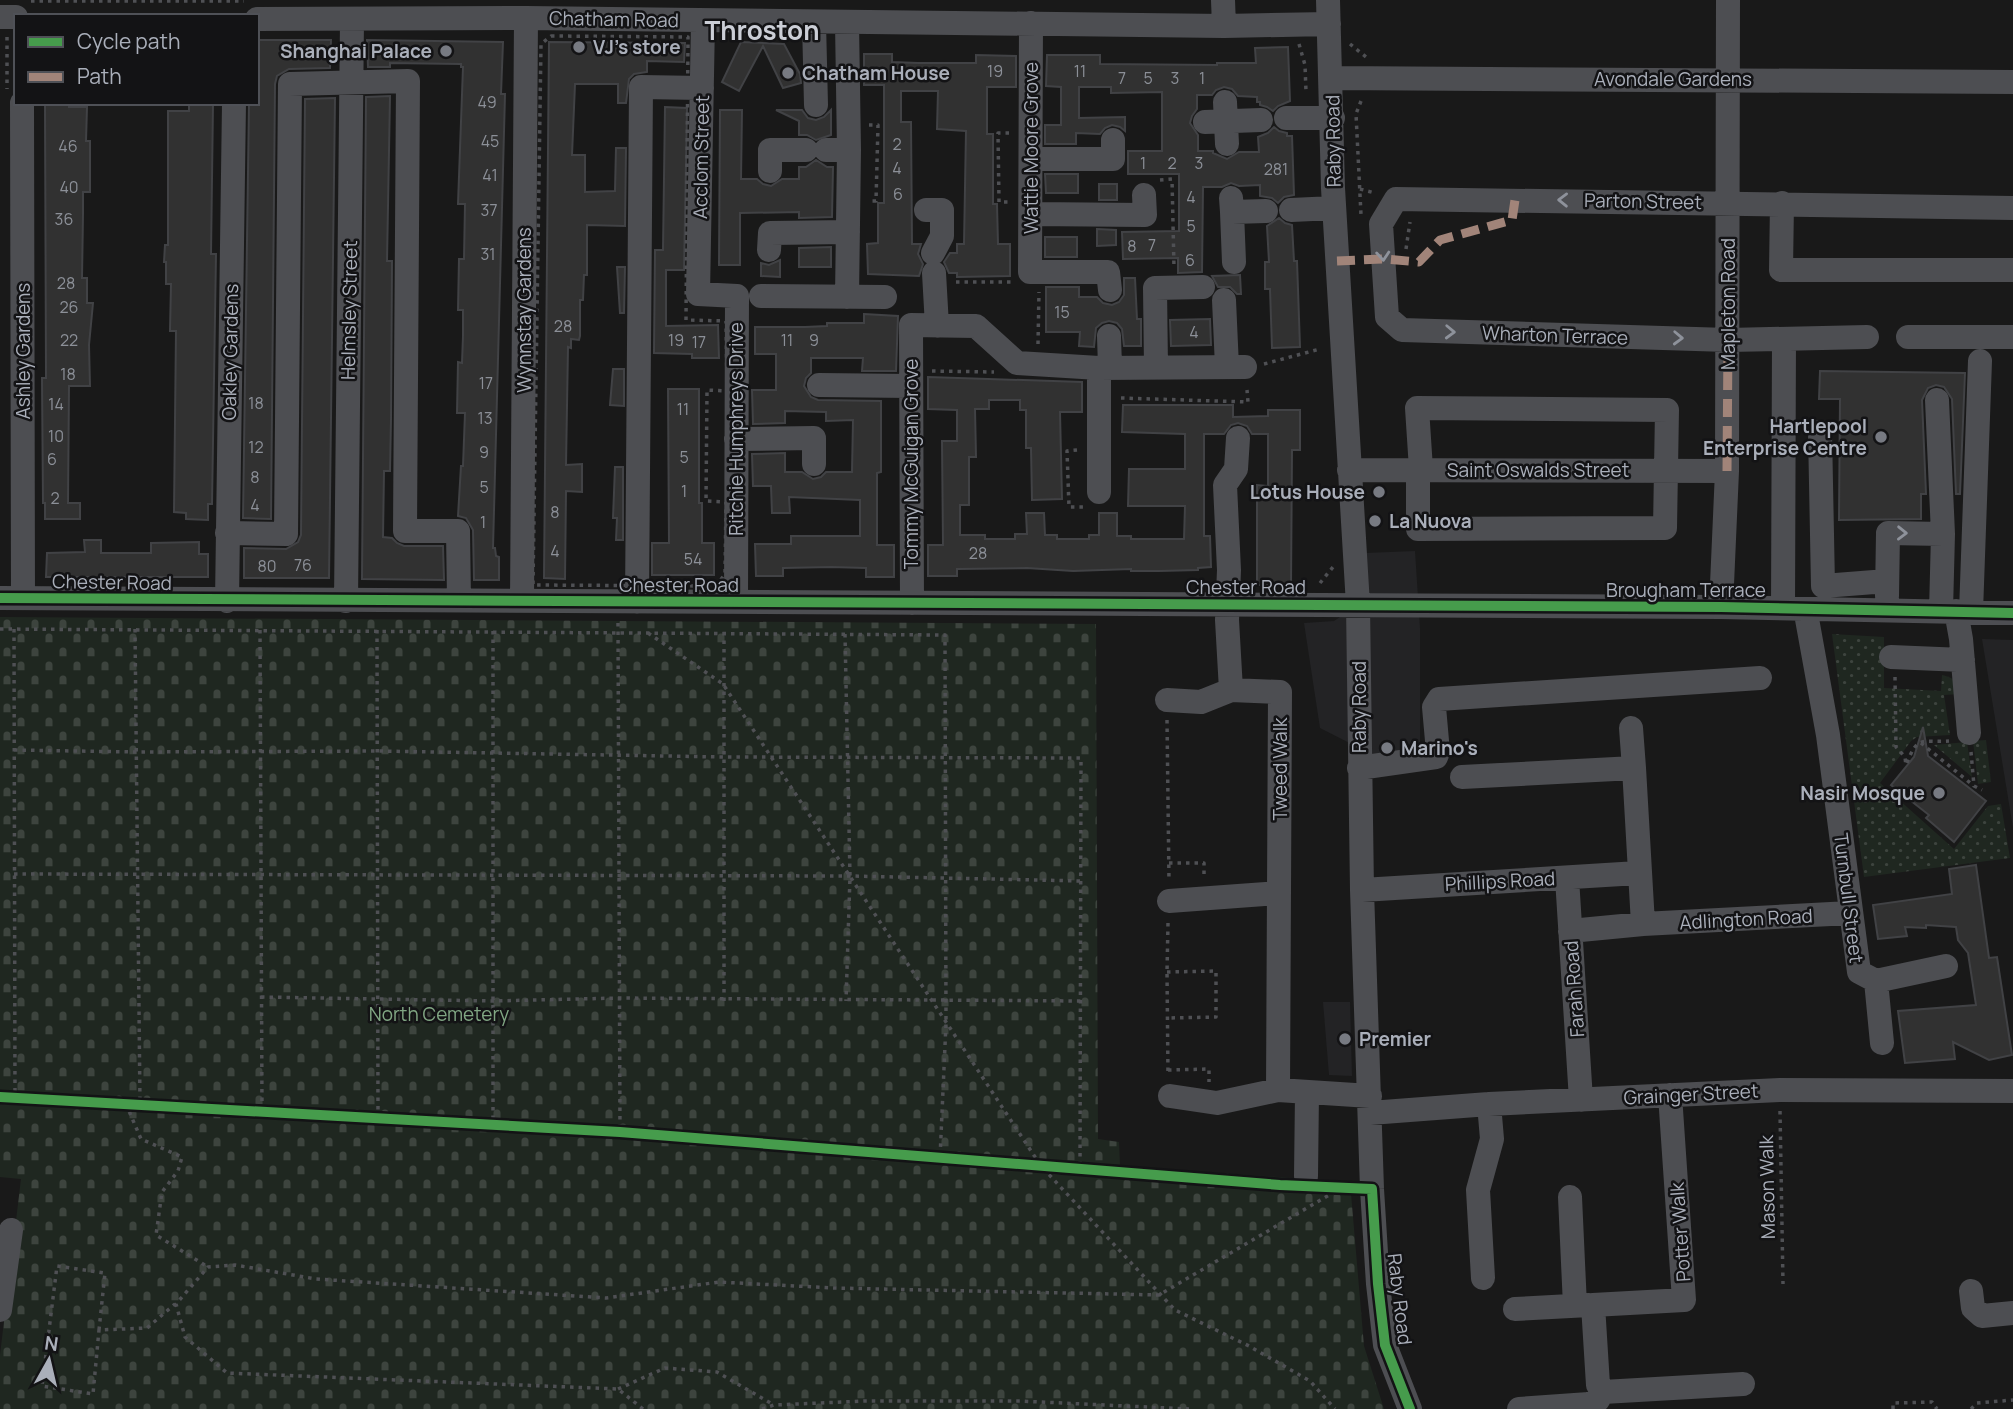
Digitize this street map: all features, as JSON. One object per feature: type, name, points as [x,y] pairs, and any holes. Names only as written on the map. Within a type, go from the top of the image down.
[{"type":"street","points":[[1223,0],[1224,26]]},
{"type":"street","name":"Mapleton Road","points":[[1721,607],[1727,471],[1728,0]]},
{"type":"street","name":"Chatham Road","points":[[259,19],[526,18],[567,10],[703,20],[752,10],[814,22],[1224,26],[1329,12]]},
{"type":"street","name":"Raby Road","points":[[1329,12],[1335,208],[1358,605],[1362,890],[1378,1284],[1385,1345],[1410,1409]]},
{"type":"street","name":"Wynnstay Gardens","points":[[522,601],[526,18]]},
{"type":"street","name":"Helmsley Street","points":[[346,601],[352,20]]},
{"type":"street","name":"Acclom Street","points":[[698,294],[703,20]]},
{"type":"street","points":[[814,22],[816,104]]},
{"type":"street","points":[[847,23],[827,150],[848,232],[847,297]]},
{"type":"street","name":"Wattie Moore Grove","points":[[1031,23],[1031,214],[1034,278]]},
{"type":"street","name":"Avondale Gardens","points":[[1332,78],[2013,82]]},
{"type":"street","points":[[227,533],[286,534],[290,84],[408,82],[405,531],[458,531],[459,600]]},
{"type":"street","points":[[636,602],[641,87],[702,88]]},
{"type":"street","name":"Ashley Gardens","points":[[11,598],[22,105]]},
{"type":"street","name":"Oakley Gardens","points":[[228,601],[234,105]]},
{"type":"street","points":[[1297,118],[1333,118]]},
{"type":"street","points":[[1220,122],[1261,120]]},
{"type":"street","points":[[770,150],[827,150]]},
{"type":"street","points":[[1031,159],[1109,160]]},
{"type":"street","points":[[1031,214],[1145,215],[1144,195]]},
{"type":"street","name":"Parton Street","points":[[1387,317],[1381,224],[1396,199],[2013,208]]},
{"type":"street","points":[[1782,203],[1781,270],[2013,270]]},
{"type":"street","points":[[1234,262],[1231,204],[1266,211]]},
{"type":"street","points":[[1291,210],[1335,208]]},
{"type":"street","points":[[942,210],[942,236],[934,263],[937,326],[976,327],[1017,363],[1104,367],[1156,367],[1236,367],[1213,294],[1156,283],[1156,367]]},
{"type":"street","points":[[769,234],[848,232]]},
{"type":"street","points":[[1034,278],[1106,272]]},
{"type":"street","name":"Ritchie Humphreys Drive","points":[[698,294],[737,296],[736,602]]},
{"type":"street","points":[[761,296],[885,297]]},
{"type":"street","name":"Wharton Terrace","points":[[1387,317],[1402,330],[1728,340],[1867,337]]},
{"type":"street","name":"Tommy McGuigan Grove","points":[[912,603],[917,379],[911,325],[937,326]]},
{"type":"street","points":[[1097,500],[1104,367],[1109,336]]},
{"type":"street","points":[[1908,337],[2013,337]]},
{"type":"street","points":[[1783,608],[1784,339]]},
{"type":"street","points":[[1956,611],[1980,361]]},
{"type":"street","points":[[819,386],[917,379]]},
{"type":"street","points":[[1937,400],[1943,534],[1963,660],[1969,737]]},
{"type":"street","points":[[1417,408],[1667,410],[1665,527],[1419,529],[1419,469],[1417,408]]},
{"type":"street","points":[[736,439],[815,428],[814,464]]},
{"type":"street","points":[[1820,432],[1824,586],[1887,581]]},
{"type":"street","points":[[1231,690],[1227,605],[1230,570],[1225,485],[1236,469],[1238,438]]},
{"type":"street","name":"Saint Oswalds Street","points":[[1349,470],[1727,471]]},
{"type":"street","points":[[1887,609],[1888,533],[1943,534]]},
{"type":"street","name":"Chester Road","points":[[11,598],[1358,605]]},
{"type":"street","name":"Brougham Terrace","points":[[1358,605],[1887,609],[2013,613]]},
{"type":"street","name":"Turnbull Street","points":[[1807,619],[1828,734],[1859,972],[1875,981],[1882,1043]]},
{"type":"street","points":[[1894,657],[1963,660]]},
{"type":"street","points":[[1359,768],[1432,760],[1438,752],[1434,707],[1439,699],[1760,678]]},
{"type":"street","name":"Tweed Walk","points":[[1167,700],[1201,702],[1231,690],[1280,692],[1278,1090]]},
{"type":"street","points":[[1631,728],[1643,924]]},
{"type":"street","points":[[1462,777],[1634,768]]},
{"type":"street","name":"Phillips Road","points":[[1362,890],[1639,873]]},
{"type":"street","name":"Farah Road","points":[[1567,878],[1581,1100]]},
{"type":"street","points":[[1169,901],[1279,893]]},
{"type":"street","name":"Adlington Road","points":[[1570,931],[1643,924],[1850,913]]},
{"type":"street","points":[[1875,981],[1946,966]]},
{"type":"street","name":"Grainger Street","points":[[1170,1096],[1217,1102],[1278,1090],[1370,1105],[1489,1104],[1780,1090],[2013,1091]]},
{"type":"street","points":[[1306,1176],[1307,1093]]},
{"type":"street","name":"Potter Walk","points":[[1584,1305],[1684,1300],[1670,1095]]},
{"type":"street","points":[[1483,1278],[1478,1190],[1492,1139],[1489,1104]]},
{"type":"street","points":[[1570,1198],[1584,1305],[1598,1385],[1603,1392]]},
{"type":"street","points":[[0,1311],[11,1230]]},
{"type":"street","points":[[1971,1291],[1973,1308],[1982,1317],[2013,1313]]},
{"type":"street","points":[[1515,1308],[1584,1305]]},
{"type":"street","points":[[1603,1392],[1743,1384]]},
{"type":"street","points":[[1519,1409],[1564,1408],[1589,1404],[1598,1400],[1603,1392]]},
{"type":"path","points":[[1290,40],[1298,41],[1305,65],[1297,118]]},
{"type":"path","points":[[1349,43],[1374,64]]},
{"type":"path","points":[[1172,182],[1179,182]]},
{"type":"path","points":[[1156,283],[1173,228]]},
{"type":"path","points":[[1034,278],[1037,351]]},
{"type":"path","points":[[1110,398],[1248,402],[1236,367],[1320,349],[1319,337]]},
{"type":"path","points":[[917,379],[999,372]]},
{"type":"path","points":[[1081,450],[1068,451],[1069,507],[1097,500]]},
{"type":"path","points":[[1311,586],[1322,582],[1334,565]]},
{"type":"path","points":[[618,621],[620,1132]]},
{"type":"path","points":[[0,629],[646,631],[945,635],[946,1023],[940,1158]]},
{"type":"path","points":[[14,629],[15,1097]]},
{"type":"path","points":[[135,629],[140,1104]]},
{"type":"path","points":[[260,630],[262,1112]]},
{"type":"path","points":[[377,630],[379,1118]]},
{"type":"path","points":[[493,631],[494,1125]]},
{"type":"path","points":[[646,631],[723,684],[1041,1166],[1175,1310],[1249,1346],[1310,1381],[1335,1409]]},
{"type":"path","points":[[724,632],[724,1001]]},
{"type":"path","points":[[845,634],[849,876],[846,1001]]},
{"type":"path","points":[[1894,657],[1894,732],[1896,747],[1905,757],[1906,766],[1913,747],[1919,742],[1969,737],[1974,786]]},
{"type":"path","points":[[1919,742],[1982,790]]},
{"type":"path","points":[[14,750],[1081,758],[1080,1169]]},
{"type":"path","points":[[1169,863],[1204,863],[1204,884]]},
{"type":"path","points":[[14,874],[849,876],[1082,881]]},
{"type":"path","points":[[1167,972],[1216,971],[1216,1017],[1167,1018]]},
{"type":"path","points":[[261,997],[494,1001],[619,998],[724,1001],[1081,1001]]},
{"type":"path","points":[[126,1104],[141,1139],[182,1157],[178,1171],[162,1192],[156,1234],[208,1267],[235,1265],[316,1279],[606,1298],[719,1282],[834,1288],[1159,1295],[1341,1188]]},
{"type":"path","points":[[57,1266],[105,1273],[99,1330],[93,1394],[41,1386],[57,1266]]},
{"type":"path","points":[[99,1330],[147,1328],[176,1304],[208,1267]]},
{"type":"path","points":[[176,1304],[185,1337],[227,1373],[618,1389],[665,1368],[718,1373],[774,1405]]},
{"type":"path","points":[[618,1389],[643,1409]]},
{"type":"path","points":[[762,1409],[774,1405],[865,1401],[1020,1401],[1189,1409]]},
{"type":"path","points":[[1971,1409],[1977,1403],[2013,1401]]},
{"type":"path","points":[[1893,1409],[1893,1403],[1932,1402],[1937,1409]]},
{"type":"shaded area","points":[[1415,551],[1420,628],[1420,755],[1373,755],[1320,728],[1304,623],[1334,621],[1343,615],[1365,553]]},
{"type":"shaded area","points":[[1982,639],[2013,640],[2013,828]]},
{"type":"shaded area","points":[[1323,1002],[1350,1002],[1352,1076],[1329,1075]]},
{"type":"green space","name":"North Cemetery","points":[[0,617],[1096,624],[1098,1139],[1119,1142],[1120,1166],[1350,1182],[1364,1346],[1384,1409],[0,1409],[0,1355],[21,1179],[0,1177]]},
{"type":"green space","points":[[1832,634],[1884,637],[1884,688],[1941,691],[1942,675],[1955,681],[1960,694],[1944,695],[1950,735],[1917,737],[1911,741],[1880,783],[1954,849],[1988,806],[2001,804],[2010,858],[1864,877]]},
{"type":"green space","points":[[1986,740],[1991,782],[1978,784],[1973,741]]},
{"type":"green space","points":[[1967,742],[1972,777],[1934,745]]},
{"type":"building","points":[[259,40],[331,40],[330,68],[289,69],[277,76],[275,84],[271,519],[243,518],[249,105],[259,105]]},
{"type":"building","points":[[367,40],[503,42],[501,94],[505,94],[493,548],[499,557],[499,580],[474,580],[473,530],[466,518],[458,516],[465,413],[457,413],[458,362],[462,363],[463,336],[463,310],[458,310],[459,259],[464,259],[465,204],[458,204],[463,67],[461,64],[390,63],[390,67],[368,67]]},
{"type":"building","points":[[549,42],[685,43],[684,62],[647,61],[647,72],[634,74],[629,79],[626,103],[618,103],[618,84],[575,84],[572,155],[585,155],[585,192],[615,191],[616,148],[626,148],[625,226],[587,225],[587,275],[584,275],[583,300],[580,300],[580,336],[579,340],[571,339],[571,348],[568,347],[566,465],[582,464],[582,492],[566,491],[565,579],[544,578]]},
{"type":"building","name":"Chatham House","points":[[741,42],[784,44],[800,74],[801,83],[783,88],[763,46],[739,91],[722,82]]},
{"type":"building","points":[[1288,47],[1290,101],[1273,111],[1260,105],[1257,97],[1238,96],[1232,89],[1224,87],[1212,95],[1197,95],[1197,109],[1190,123],[1198,135],[1198,151],[1213,151],[1227,159],[1239,152],[1259,152],[1258,137],[1274,127],[1287,133],[1287,136],[1292,136],[1294,195],[1284,197],[1278,203],[1272,198],[1260,196],[1260,185],[1239,186],[1231,183],[1222,187],[1203,187],[1202,272],[1178,273],[1178,258],[1123,259],[1122,232],[1179,231],[1179,174],[1128,174],[1128,151],[1162,151],[1162,92],[1111,93],[1111,87],[1079,87],[1079,118],[1125,117],[1125,131],[1112,125],[1100,134],[1076,133],[1076,144],[1045,144],[1045,125],[1061,125],[1061,87],[1046,86],[1047,55],[1100,55],[1100,64],[1217,65],[1256,63],[1255,48]]},
{"type":"building","points":[[864,54],[892,54],[892,62],[918,63],[976,63],[976,55],[1016,56],[1016,87],[987,87],[987,134],[993,134],[993,204],[997,204],[998,244],[1010,244],[1010,276],[957,277],[957,273],[949,273],[944,262],[950,253],[957,253],[957,244],[964,244],[966,131],[937,129],[938,91],[901,91],[901,122],[911,122],[912,244],[921,244],[918,254],[923,264],[919,276],[868,274],[867,244],[878,243],[878,203],[884,203],[884,85],[864,85]]},
{"type":"building","points":[[390,96],[387,261],[392,261],[391,419],[390,471],[384,471],[383,537],[392,538],[404,546],[443,546],[444,580],[362,579],[366,97]]},
{"type":"building","points":[[335,98],[329,578],[244,578],[244,548],[286,549],[298,542],[301,535],[305,99]]},
{"type":"building","points":[[45,105],[87,107],[86,141],[90,141],[90,192],[83,192],[82,278],[87,278],[87,303],[93,303],[89,345],[90,386],[69,386],[68,503],[80,503],[80,519],[45,519],[42,378],[46,378]]},
{"type":"building","points":[[189,105],[213,105],[211,254],[216,254],[212,504],[208,504],[208,520],[186,519],[186,513],[174,512],[176,331],[170,331],[171,284],[166,284],[164,262],[165,245],[168,245],[168,111],[189,111]]},
{"type":"building","points":[[665,107],[687,108],[684,270],[666,270],[666,326],[718,325],[719,358],[654,353],[655,250],[663,250]]},
{"type":"building","points":[[720,110],[742,110],[741,179],[757,179],[771,186],[782,179],[799,179],[799,167],[806,167],[816,160],[827,167],[833,167],[832,217],[799,218],[799,212],[740,213],[740,265],[719,265]]},
{"type":"building","points":[[776,110],[802,110],[808,118],[816,120],[831,110],[831,135],[816,140],[807,135],[799,135],[799,121]]},
{"type":"building","points":[[1045,174],[1078,174],[1078,193],[1046,193]]},
{"type":"building","points":[[1099,184],[1117,184],[1117,200],[1099,200]]},
{"type":"building","points":[[1279,218],[1292,225],[1294,261],[1297,261],[1300,347],[1272,348],[1270,289],[1265,289],[1265,262],[1269,262],[1267,226]]},
{"type":"building","points":[[1097,229],[1116,230],[1116,245],[1097,246]]},
{"type":"building","points":[[1045,237],[1077,237],[1077,257],[1045,257]]},
{"type":"building","points":[[831,247],[831,267],[799,267],[799,248]]},
{"type":"building","points":[[780,260],[780,277],[761,276],[761,263],[769,265]]},
{"type":"building","points":[[617,267],[625,267],[624,313],[620,313]]},
{"type":"building","points":[[1240,275],[1241,294],[1237,294],[1230,287],[1218,287],[1212,276]]},
{"type":"building","points":[[1124,278],[1135,278],[1137,319],[1141,319],[1141,346],[1124,346],[1122,329],[1117,323],[1109,321],[1096,328],[1094,347],[1079,346],[1080,332],[1046,332],[1046,287],[1079,287],[1079,297],[1097,297],[1103,303],[1112,305],[1119,302],[1124,295]]},
{"type":"building","points":[[864,314],[898,316],[896,371],[862,371],[863,358],[811,358],[811,373],[804,386],[811,397],[818,400],[881,401],[877,545],[894,545],[894,577],[866,577],[866,568],[831,567],[783,568],[783,576],[756,576],[755,544],[791,544],[791,536],[860,536],[860,500],[789,497],[790,513],[772,513],[771,486],[753,486],[752,454],[785,453],[785,472],[802,472],[813,479],[826,472],[852,472],[853,420],[826,421],[826,412],[785,411],[785,423],[753,424],[752,390],[776,390],[776,354],[755,354],[755,327],[864,323]]},
{"type":"building","points":[[1210,319],[1211,345],[1171,346],[1170,320]]},
{"type":"building","points":[[613,369],[624,369],[624,406],[610,405]]},
{"type":"building","name":"Hartlepool Enterprise Centre","points":[[1820,371],[1965,373],[1960,494],[1956,494],[1952,399],[1944,387],[1936,385],[1928,388],[1922,400],[1926,494],[1921,494],[1921,519],[1839,520],[1840,399],[1819,399]]},
{"type":"building","points":[[928,377],[1082,382],[1082,412],[1060,412],[1062,499],[1032,500],[1031,448],[1026,448],[1026,410],[1020,410],[1020,400],[989,400],[989,409],[975,409],[976,457],[969,457],[969,505],[960,505],[960,535],[985,535],[985,539],[1015,539],[1015,534],[1027,534],[1026,513],[1044,513],[1045,535],[1057,535],[1057,539],[1089,539],[1089,535],[1099,535],[1099,513],[1117,513],[1117,536],[1131,536],[1131,539],[1184,539],[1185,506],[1128,506],[1129,469],[1185,469],[1185,434],[1122,432],[1123,405],[1233,405],[1233,417],[1268,416],[1268,410],[1300,410],[1300,450],[1292,450],[1291,585],[1257,585],[1257,485],[1268,486],[1268,434],[1252,434],[1247,426],[1238,423],[1231,425],[1224,434],[1204,434],[1204,536],[1210,536],[1211,567],[1159,571],[957,569],[957,576],[928,576],[928,545],[943,545],[942,441],[957,441],[957,410],[928,409]]},
{"type":"building","points":[[668,389],[699,389],[699,503],[702,503],[702,543],[714,543],[714,575],[652,575],[652,543],[669,543]]},
{"type":"building","points":[[615,467],[623,467],[623,540],[616,540],[617,518],[613,518]]},
{"type":"building","points":[[84,540],[101,540],[101,553],[151,553],[151,543],[199,542],[199,554],[208,554],[208,577],[46,577],[47,553],[85,552]]},
{"type":"building","name":"Nasir Mosque","points":[[1923,727],[1928,756],[1986,801],[1954,842],[1926,818],[1929,815],[1891,785],[1914,757]]},
{"type":"building","points":[[1976,865],[1989,958],[1997,957],[2012,1055],[1989,1060],[1953,1042],[1955,1059],[1905,1063],[1898,1011],[1976,1005],[1968,953],[1958,940],[1956,927],[1905,927],[1907,936],[1878,939],[1873,905],[1952,894],[1949,869]]},
{"type":"marked path","points":[[1337,261],[1384,259],[1419,262],[1440,240],[1512,220],[1515,200]]},
{"type":"marked path","points":[[1727,471],[1728,340]]},
{"type":"cycle path","points":[[0,598],[1721,607],[2013,613]]},
{"type":"cycle path","points":[[0,1097],[620,1132],[1280,1185],[1372,1189],[1385,1345],[1410,1409]]},
{"type":"place","name":"VJ's store","points":[[579,47]]},
{"type":"place","name":"Shanghai Palace","points":[[446,51]]},
{"type":"place","name":"Chatham House","points":[[788,73]]},
{"type":"place","name":"Hartlepool Enterprise Centre","points":[[1881,437]]},
{"type":"place","name":"Lotus House","points":[[1379,492]]},
{"type":"place","name":"La Nuova","points":[[1375,521]]},
{"type":"place","name":"Marino's","points":[[1387,748]]},
{"type":"place","name":"Nasir Mosque","points":[[1939,793]]},
{"type":"place","name":"Premier","points":[[1345,1039]]},
{"type":"district","name":"Throston","points":[[762,31]]}]
